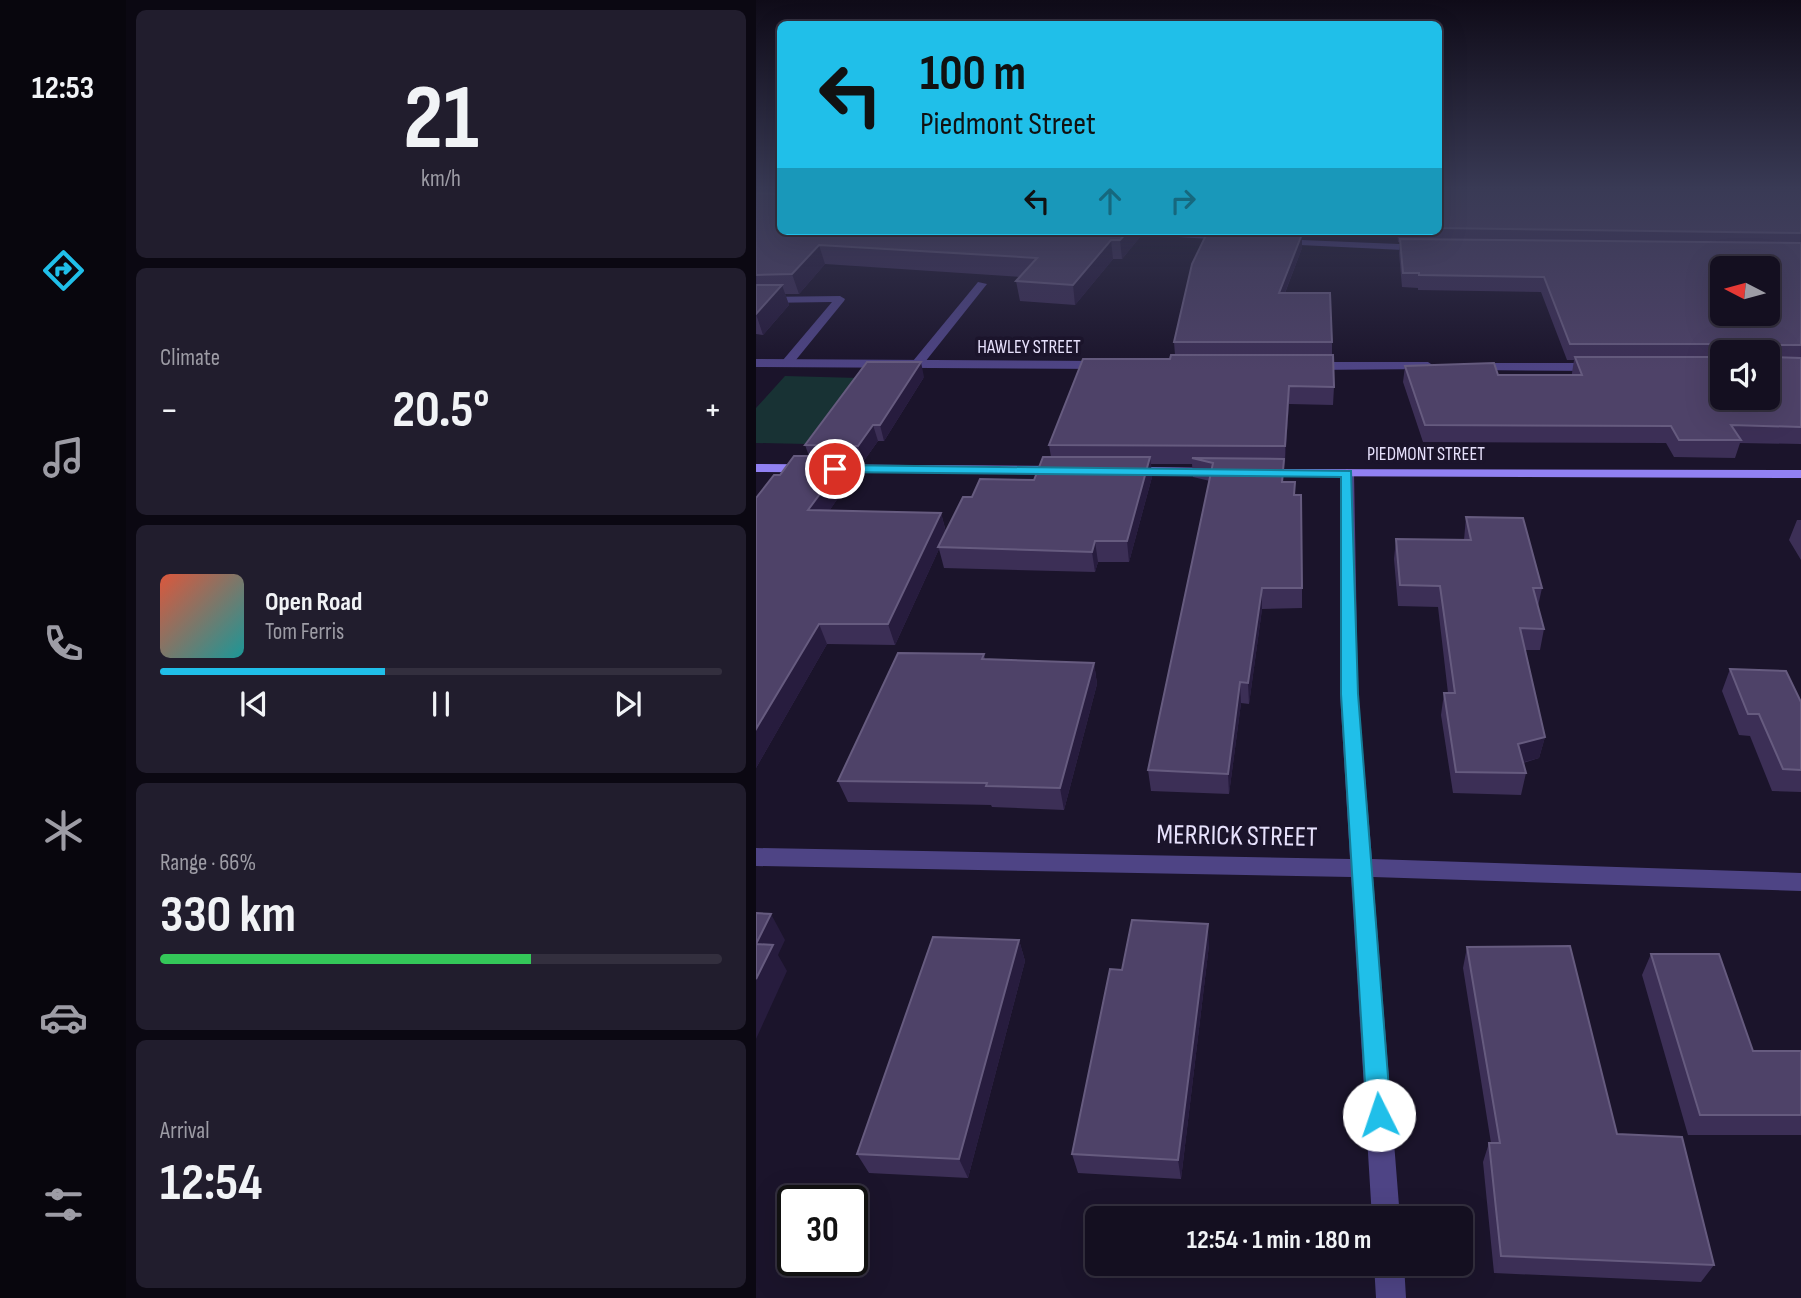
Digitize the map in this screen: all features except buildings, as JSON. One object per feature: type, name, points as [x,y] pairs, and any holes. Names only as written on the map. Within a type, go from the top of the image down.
[{"type":"street","points":[[917,364],[982,284]]},
{"type":"street","points":[[756,300],[840,299],[787,363]]},
{"type":"street","name":"HAWLEY STREET","points":[[756,363],[1111,365]]},
{"type":"street","points":[[1291,366],[1444,366]]},
{"type":"street","points":[[1458,366],[1611,367]]},
{"type":"street","points":[[756,468],[1070,470]]},
{"type":"street","name":"PIEDMONT STREET","points":[[1112,471],[1801,474]]},
{"type":"street","points":[[1347,473],[1349,694],[1385,1206]]},
{"type":"street","name":"MERRICK STREET","points":[[756,857],[1363,868],[1801,882]]},
{"type":"street","points":[[1390,1276],[1391,1298]]},
{"type":"green space","points":[[785,376],[859,378],[807,444],[756,443],[756,408]]},
{"type":"route","points":[[835,469],[1347,473],[1349,694],[1379,1115]]}]
